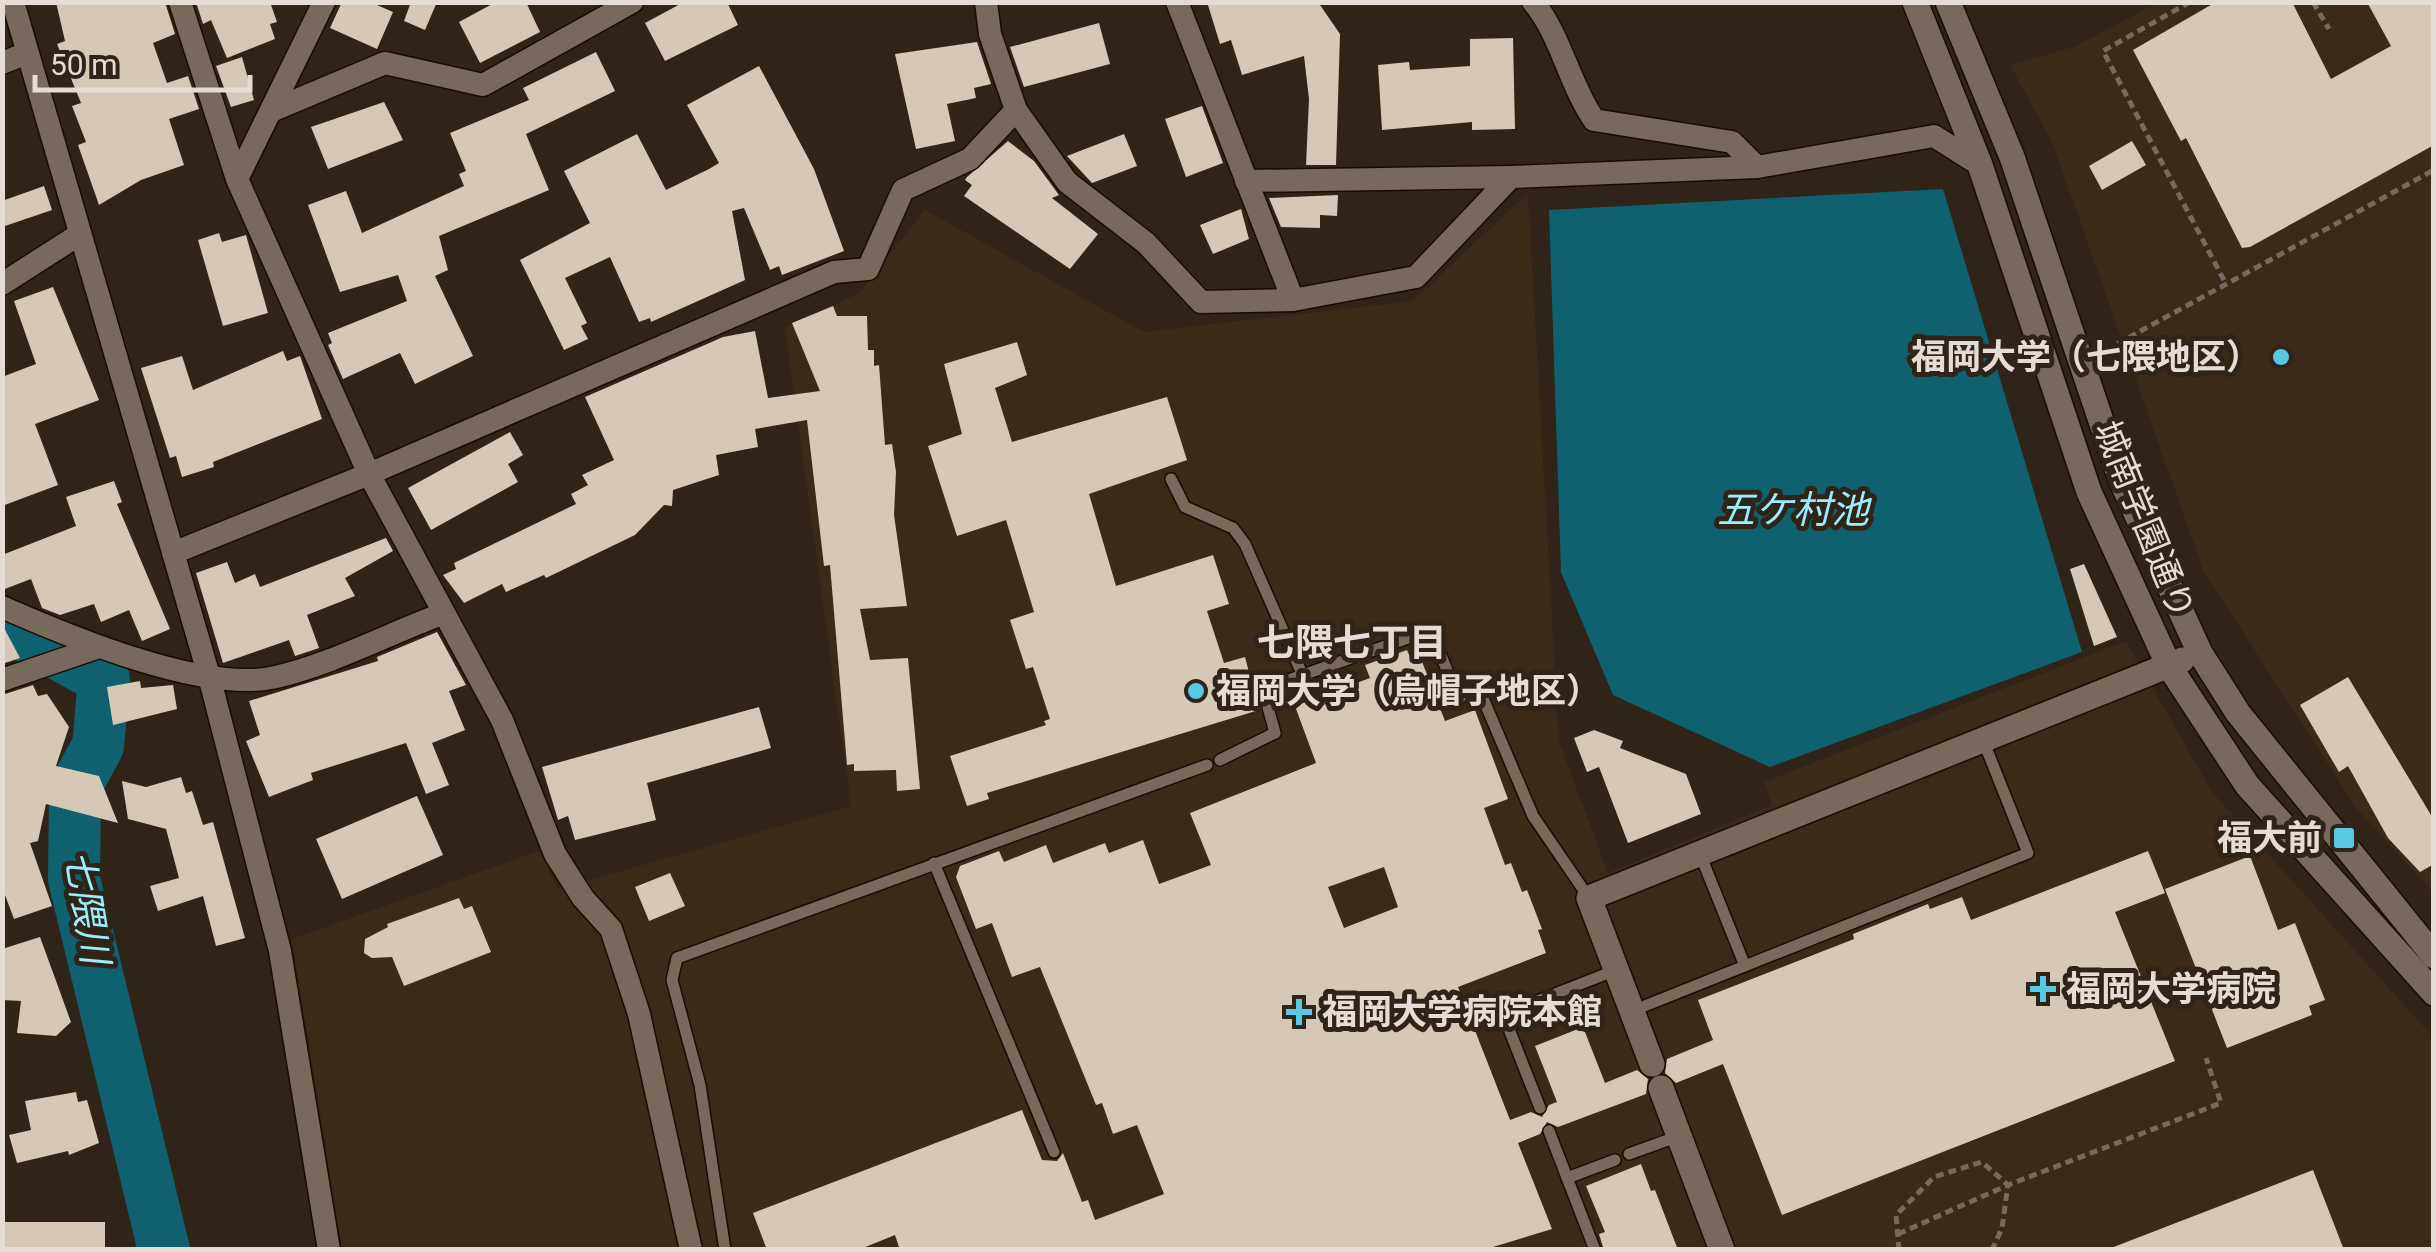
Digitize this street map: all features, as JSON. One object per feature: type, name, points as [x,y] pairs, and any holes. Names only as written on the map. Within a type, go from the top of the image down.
[{"type":"street","points":[[13,2],[209,676],[280,951],[329,1250]]},
{"type":"street","points":[[180,2],[237,179],[369,474],[502,720],[555,854],[583,898],[611,929],[639,1014],[692,1250]]},
{"type":"street","points":[[237,179],[324,2]]},
{"type":"street","points":[[271,111],[385,63],[483,85],[632,2]]},
{"type":"street","points":[[986,2],[990,34],[1016,110],[1067,182],[1146,242],[1201,302],[1293,300],[1416,277],[1511,177]]},
{"type":"street","points":[[1177,2],[1293,300]]},
{"type":"street","points":[[1532,2],[1544,16],[1576,94],[1594,120],[1732,142],[1757,167]]},
{"type":"street","name":"城南学園通り","points":[[1915,2],[1980,165],[2090,492],[2168,666],[2247,784],[2434,993]]},
{"type":"street","name":"城南学園通り","points":[[1948,2],[2012,157],[2121,480],[2200,652],[2238,713],[2434,956]]},
{"type":"street","points":[[2,63],[27,53]]},
{"type":"street","points":[[174,553],[369,474],[834,272],[868,269],[903,190],[970,160],[1016,110]]},
{"type":"street","points":[[1246,181],[1511,177],[1757,167],[1934,136],[1980,165]]},
{"type":"street","points":[[2,284],[80,234]]},
{"type":"street","points":[[2,608],[96,648],[209,676],[274,678],[442,614]]},
{"type":"street","points":[[2,680],[96,648]]},
{"type":"street","points":[[1722,1250],[1589,898],[2200,652]]},
{"type":"lane","points":[[1172,479],[1185,507],[1232,528],[1245,544],[1303,676]]},
{"type":"lane","points":[[725,1250],[700,1085],[672,980],[677,958],[1214,762],[1275,733],[1263,689],[1431,630],[1458,698],[1480,689],[1533,816],[1589,898]]},
{"type":"lane","points":[[1632,1011],[2028,853],[1983,740]]},
{"type":"lane","points":[[1700,854],[1745,966]]},
{"type":"lane","points":[[934,863],[1054,1152]]},
{"type":"lane","points":[[1540,1108],[1509,1030],[1532,1003],[1616,970]]},
{"type":"lane","points":[[1548,1131],[1595,1250]]},
{"type":"lane","points":[[1629,1154],[1679,1136]]},
{"type":"lane","points":[[1567,1178],[1615,1160]]},
{"type":"path","points":[[2190,2],[2102,51],[2226,284]]},
{"type":"path","points":[[2313,2],[2329,29]]},
{"type":"path","points":[[2106,350],[2434,170]]},
{"type":"path","points":[[1898,1234],[2008,1185],[2221,1104],[2206,1058]]},
{"type":"path","points":[[1900,1250],[1896,1216],[1934,1177],[1982,1162],[2008,1185]]},
{"type":"path","points":[[1992,1250],[2002,1228],[2008,1185]]},
{"type":"shaded area","name":"福岡大学（七隈地区）","points":[[2157,3],[2433,3],[2433,892],[2357,809],[2204,572],[2052,142],[2010,65],[2074,47]]},
{"type":"shaded area","name":"福岡大学（烏帽子地区）","points":[[1528,193],[1559,741],[1608,873],[1772,805],[1764,782],[2126,641],[2212,792],[2433,1037],[2433,1249],[342,1249],[292,939],[539,851],[558,889],[851,806],[785,328],[859,293],[925,210],[1144,332],[1413,301]]},
{"type":"water","name":"五ケ村池","points":[[1943,189],[2082,652],[1770,767],[1613,695],[1561,572],[1549,210]]},
{"type":"building","points":[[56,2],[165,2],[175,34],[153,43],[167,83],[188,76],[199,109],[169,119],[184,165],[141,180],[99,205],[78,145],[86,142],[72,106],[81,103],[57,44],[65,41]]},
{"type":"building","points":[[196,2],[270,2],[277,22],[270,24],[275,39],[227,58],[211,20],[203,24]]},
{"type":"building","points":[[342,2],[370,2],[393,12],[377,49],[330,28]]},
{"type":"building","points":[[411,2],[437,2],[425,30],[404,21]]},
{"type":"building","points":[[496,2],[526,2],[540,32],[480,63],[459,22]]},
{"type":"building","points":[[684,2],[727,2],[738,25],[665,61],[645,23]]},
{"type":"building","points":[[1207,2],[1318,2],[1340,34],[1336,165],[1306,165],[1309,99],[1304,56],[1242,75],[1231,40],[1220,44]]},
{"type":"building","points":[[2216,2],[2292,2],[2331,79],[2391,46],[2367,2],[2434,2],[2434,145],[2242,248],[2186,138],[2181,141],[2133,50]]},
{"type":"building","points":[[1099,23],[1110,64],[1024,87],[1010,47]]},
{"type":"building","points":[[1513,38],[1515,129],[1472,130],[1472,122],[1382,130],[1378,65],[1409,62],[1410,70],[1470,66],[1470,39]]},
{"type":"building","points":[[977,42],[991,84],[974,88],[976,98],[947,104],[955,141],[916,149],[895,54]]},
{"type":"building","points":[[596,52],[615,91],[526,134],[549,190],[439,236],[448,270],[435,276],[473,356],[415,384],[400,353],[343,379],[328,345],[332,343],[328,333],[407,301],[398,275],[340,292],[308,205],[346,191],[362,233],[464,186],[459,174],[466,171],[450,133],[529,100],[523,88]]},
{"type":"building","points":[[242,57],[254,100],[231,107],[216,66]]},
{"type":"building","points":[[759,66],[814,169],[844,251],[782,275],[779,266],[770,270],[744,208],[732,211],[745,280],[651,322],[650,318],[639,322],[610,257],[565,278],[587,323],[581,326],[588,339],[564,350],[520,260],[590,223],[564,171],[637,134],[666,190],[709,169],[719,163],[687,105]]},
{"type":"building","points":[[384,102],[403,140],[328,169],[311,127]]},
{"type":"building","points":[[1202,106],[1223,163],[1186,177],[1165,119]]},
{"type":"building","points":[[1124,134],[1137,166],[1092,183],[1067,156]]},
{"type":"building","points":[[1008,141],[1034,161],[1059,195],[1052,198],[1098,234],[1070,269],[964,196],[972,185],[965,180],[967,177]]},
{"type":"building","points":[[2132,141],[2146,165],[2102,190],[2089,166]]},
{"type":"building","points":[[44,186],[52,210],[2,227],[2,201]]},
{"type":"building","points":[[1338,195],[1337,216],[1320,215],[1320,228],[1281,227],[1269,198]]},
{"type":"building","points":[[1241,209],[1249,239],[1213,254],[1200,225]]},
{"type":"building","points":[[219,233],[222,242],[246,235],[268,313],[223,326],[198,240]]},
{"type":"building","points":[[53,287],[99,400],[35,424],[58,485],[2,506],[2,377],[36,364],[14,301]]},
{"type":"building","points":[[833,306],[837,316],[867,316],[868,350],[874,350],[874,366],[879,365],[885,445],[892,444],[896,472],[894,515],[907,606],[860,609],[870,660],[908,658],[920,789],[897,791],[896,770],[854,771],[854,764],[847,765],[830,565],[824,566],[807,420],[755,429],[758,447],[716,455],[719,475],[673,490],[672,506],[664,505],[635,535],[546,578],[544,575],[506,592],[502,584],[464,603],[443,575],[456,569],[454,563],[576,504],[571,494],[588,485],[582,475],[614,460],[585,397],[723,337],[755,331],[768,398],[820,391],[792,323]]},
{"type":"building","points":[[1017,342],[1027,375],[995,388],[1012,442],[1167,397],[1187,460],[1089,494],[1116,586],[1213,555],[1229,604],[1207,611],[1224,663],[1245,657],[1259,710],[987,793],[989,799],[967,806],[950,756],[1046,725],[1044,721],[1050,719],[1033,667],[1026,669],[1010,620],[1034,612],[1006,520],[957,536],[928,446],[962,434],[944,364]]},
{"type":"building","points":[[283,351],[287,361],[300,356],[322,419],[213,462],[214,467],[182,477],[176,456],[170,458],[141,368],[182,356],[193,390]]},
{"type":"building","points":[[510,432],[523,455],[508,464],[518,482],[431,530],[408,488]]},
{"type":"building","points":[[114,481],[122,502],[117,504],[170,629],[142,641],[129,610],[101,622],[94,604],[60,615],[42,608],[31,579],[2,590],[2,555],[76,526],[66,497]]},
{"type":"building","points":[[386,538],[393,551],[345,578],[355,596],[307,615],[319,648],[295,656],[289,640],[223,663],[196,573],[227,562],[235,583],[255,574],[260,587]]},
{"type":"building","points":[[2084,564],[2117,637],[2094,646],[2070,569]]},
{"type":"building","points":[[2,624],[20,658],[2,664]]},
{"type":"building","points":[[437,632],[466,685],[449,691],[465,730],[432,743],[449,785],[426,794],[406,743],[311,773],[313,780],[269,797],[246,741],[260,735],[249,701],[378,661],[377,657]]},
{"type":"building","points":[[1407,650],[1412,662],[1421,659],[1445,721],[1475,710],[1508,799],[1484,808],[1505,865],[1511,863],[1522,892],[1527,890],[1542,929],[1538,930],[1546,953],[1458,987],[1510,1120],[1531,1112],[1542,1117],[1549,1105],[1557,1102],[1535,1046],[1583,1027],[1605,1083],[1637,1070],[1648,1079],[1646,1094],[1558,1127],[1547,1122],[1540,1134],[1518,1143],[1552,1229],[1483,1250],[900,1250],[895,1235],[858,1250],[767,1250],[753,1213],[1022,1110],[1042,1160],[1057,1161],[1063,1153],[1082,1202],[1088,1200],[1095,1220],[1164,1194],[1137,1125],[1113,1134],[1102,1103],[1096,1105],[1040,967],[1012,977],[992,923],[976,929],[956,877],[960,866],[999,851],[1004,862],[1046,845],[1053,863],[1105,843],[1109,853],[1143,840],[1159,884],[1211,865],[1190,813],[1316,763],[1295,706],[1370,678],[1365,665]],"holes":[[[1384,867],[1398,907],[1344,928],[1328,887]]]},
{"type":"building","points":[[2348,677],[2434,820],[2434,864],[2420,872],[2388,838],[2348,766],[2339,772],[2300,705]]},
{"type":"building","points":[[140,681],[141,688],[173,685],[177,709],[113,725],[107,687]]},
{"type":"building","points":[[33,685],[38,696],[47,694],[69,727],[56,766],[99,776],[118,823],[46,804],[38,841],[30,843],[52,906],[14,919],[2,887],[2,695]]},
{"type":"building","points":[[759,707],[771,748],[647,783],[656,820],[575,840],[568,816],[558,820],[542,767]]},
{"type":"building","points":[[1594,730],[1623,741],[1620,748],[1686,774],[1701,814],[1628,843],[1599,767],[1587,772],[1574,738]]},
{"type":"building","points":[[181,777],[186,793],[192,791],[203,825],[213,822],[245,938],[216,946],[203,896],[158,911],[150,886],[179,878],[166,829],[128,819],[122,781],[146,787]]},
{"type":"building","points":[[417,796],[443,855],[342,899],[316,839]]},
{"type":"building","points":[[2148,851],[2165,893],[2115,912],[2175,1061],[1782,1215],[1723,1064],[1676,1083],[1665,1073],[1667,1059],[1713,1040],[1698,1000],[1854,939],[1853,934],[1928,904],[1930,909],[1962,897],[1971,920]]},
{"type":"building","points":[[2250,856],[2278,930],[2295,923],[2325,1000],[2309,1006],[2312,1015],[2227,1048],[2165,889]]},
{"type":"building","points":[[670,873],[685,906],[649,921],[635,887]]},
{"type":"building","points":[[459,898],[464,909],[472,906],[491,952],[404,986],[392,957],[372,958],[364,953],[365,939],[388,927],[387,924]]},
{"type":"building","points":[[40,937],[71,1022],[56,1036],[17,1033],[21,1001],[2,1000],[2,949]]},
{"type":"building","points":[[76,1092],[78,1102],[87,1100],[99,1143],[69,1155],[68,1151],[17,1163],[9,1135],[31,1130],[25,1101]]},
{"type":"building","points":[[1641,1164],[1678,1250],[1604,1250],[1599,1234],[1605,1232],[1586,1186]]},
{"type":"building","points":[[2313,1170],[2344,1250],[2111,1248]]},
{"type":"building","points":[[2,1222],[105,1222],[105,1250],[2,1250]]},
{"type":"waterway","name":"七隈川","points":[[2,623],[104,679],[98,746],[75,788],[74,879],[164,1250]]},
{"type":"place","name":"福岡大学（七隈地区）","points":[[2281,357]]},
{"type":"place","name":"福岡大学（烏帽子地区）","points":[[1196,691]]},
{"type":"place","name":"福大前","points":[[2344,838]]},
{"type":"place","name":"福岡大学病院","points":[[2043,989]]},
{"type":"place","name":"福岡大学病院本館","points":[[1299,1012]]},
{"type":"district","name":"七隈七丁目","points":[[1352,643]]}]
